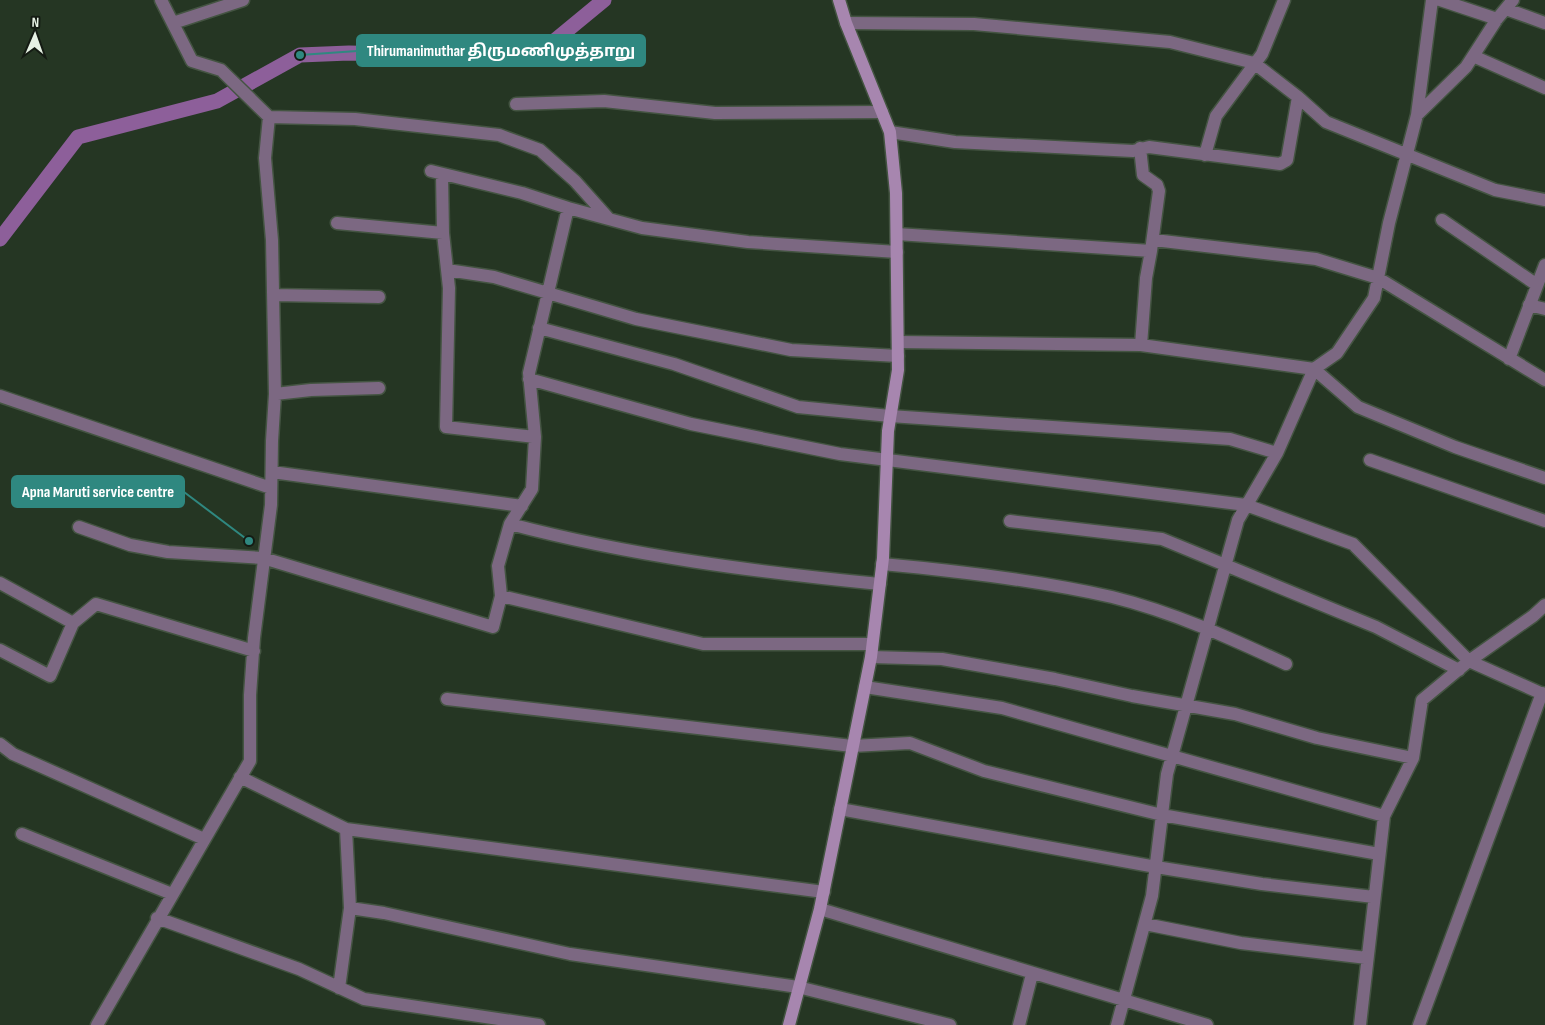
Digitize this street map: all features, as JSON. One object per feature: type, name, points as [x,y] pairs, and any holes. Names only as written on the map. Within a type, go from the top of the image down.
[{"type":"street","points":[[161,0],[192,61],[221,70],[268,117],[355,119],[499,135],[540,150],[575,181],[609,219]]},
{"type":"street","points":[[173,23],[243,0]]},
{"type":"street","points":[[789,1025],[824,892],[871,658],[882,564],[886,462],[890,416],[898,370],[896,193],[890,132],[846,23],[839,0]]},
{"type":"street","points":[[1204,155],[1216,116],[1262,54],[1284,0]]},
{"type":"street","points":[[1117,1025],[1152,896],[1167,774],[1238,520],[1277,453],[1314,369],[1336,353],[1374,298],[1417,115],[1432,0]]},
{"type":"street","points":[[1440,0],[1497,20]]},
{"type":"street","points":[[1417,115],[1466,67],[1510,4],[1545,23]]},
{"type":"street","points":[[846,23],[974,24],[1160,41],[1254,64],[1298,96],[1326,122],[1495,190],[1545,200]]},
{"type":"street","points":[[1473,56],[1545,88]]},
{"type":"street","points":[[890,132],[955,142],[1133,151],[1149,146],[1280,164],[1287,160],[1298,96]]},
{"type":"street","points":[[516,104],[604,101],[716,113],[882,112]]},
{"type":"street","points":[[97,1025],[157,918],[250,761],[250,695],[271,505],[275,394],[272,240],[265,158],[268,117]]},
{"type":"street","points":[[1140,148],[1143,175],[1157,185],[1159,191],[1146,278],[1141,345]]},
{"type":"street","points":[[535,437],[446,427],[449,364],[447,270],[436,172],[522,193],[568,208],[642,228],[748,242],[897,252]]},
{"type":"street","points":[[79,527],[130,545],[168,552],[264,558],[493,627],[501,596],[498,566],[510,524],[532,489],[535,437],[529,379],[539,328],[568,208]]},
{"type":"street","points":[[1442,220],[1537,285]]},
{"type":"street","points":[[337,223],[443,233]]},
{"type":"street","points":[[897,234],[1152,246],[1316,259],[1378,278],[1545,380]]},
{"type":"street","points":[[1509,359],[1545,265]]},
{"type":"street","points":[[447,270],[494,277],[636,319],[791,350],[898,356]]},
{"type":"street","points":[[274,295],[378,297]]},
{"type":"street","points":[[1529,305],[1545,309]]},
{"type":"street","points":[[539,328],[674,364],[798,407],[890,416],[1230,439],[1277,453]]},
{"type":"street","points":[[898,342],[1141,345],[1314,369],[1358,407],[1455,447],[1545,478]]},
{"type":"street","points":[[529,379],[691,424],[886,462],[1246,506],[1354,544],[1468,661],[1544,694],[1419,1025]]},
{"type":"street","points":[[275,394],[311,390],[379,388]]},
{"type":"street","points":[[0,397],[272,488]]},
{"type":"street","points":[[1370,460],[1545,521]]},
{"type":"street","points":[[272,472],[522,506]]},
{"type":"street","points":[[1010,521],[1162,539],[1376,627],[1459,670]]},
{"type":"street","points":[[510,524],[561,538],[755,572],[880,584]]},
{"type":"street","points":[[882,564],[971,572],[1113,598],[1207,627],[1286,664]]},
{"type":"street","points":[[0,583],[72,623]]},
{"type":"street","points":[[501,596],[703,644],[872,644]]},
{"type":"street","points":[[0,650],[50,676],[72,623],[96,604],[254,650]]},
{"type":"street","points":[[1360,1025],[1384,816],[1413,758],[1422,700],[1468,661],[1533,616],[1545,604]]},
{"type":"street","points":[[871,658],[942,659],[1235,714],[1317,738],[1413,758]]},
{"type":"street","points":[[865,686],[1002,708],[1384,816]]},
{"type":"street","points":[[447,699],[852,746],[910,743],[984,771],[1162,815],[1379,854]]},
{"type":"street","points":[[0,744],[13,754],[204,839]]},
{"type":"street","points":[[240,777],[346,829],[824,892]]},
{"type":"street","points":[[840,809],[1156,867],[1374,897]]},
{"type":"street","points":[[340,988],[350,908],[346,829]]},
{"type":"street","points":[[22,834],[172,894]]},
{"type":"street","points":[[350,908],[570,954],[798,986],[950,1025]]},
{"type":"street","points":[[820,909],[1207,1025]]},
{"type":"street","points":[[157,918],[300,969],[364,999],[539,1025]]},
{"type":"street","points":[[1145,924],[1241,943],[1367,958]]},
{"type":"street","points":[[1018,1025],[1032,974]]},
{"type":"waterway","points":[[0,239],[78,137],[217,101],[300,55],[349,53],[437,55],[553,42],[604,0]]},
{"type":"place","name":"Thirumanimuthar திருமணிமுத்தாறு","points":[[300,55]]},
{"type":"place","name":"Apna Maruti service centre","points":[[249,541]]}]
